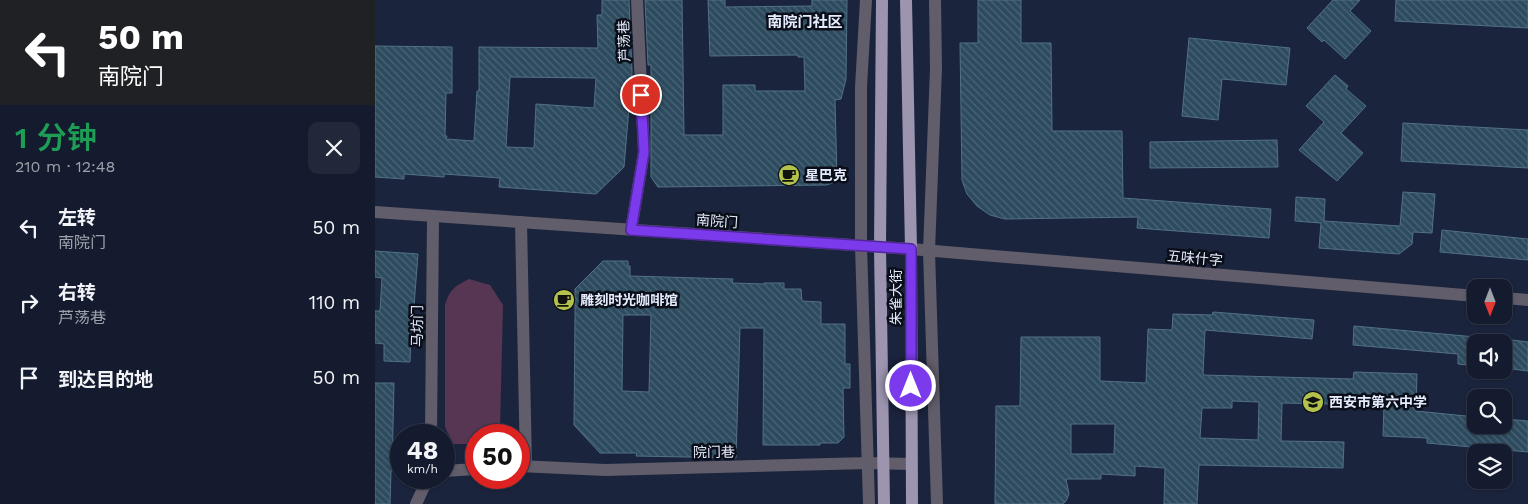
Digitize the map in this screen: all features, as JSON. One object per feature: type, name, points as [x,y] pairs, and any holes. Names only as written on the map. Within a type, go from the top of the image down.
[{"type":"main road","name":"朱雀大街","points":[[882,0],[880,247],[885,504]]},
{"type":"main road","name":"朱雀大街","points":[[906,0],[911,249],[912,504]]},
{"type":"street","name":"芦荡巷","points":[[631,230],[644,152],[637,0]]},
{"type":"street","points":[[865,0],[861,87],[861,246],[869,504]]},
{"type":"street","points":[[935,0],[935,68],[929,251],[937,504]]},
{"type":"street","name":"南院门","points":[[375,212],[911,249]]},
{"type":"street","name":"马坊门","points":[[431,424],[433,217]]},
{"type":"street","points":[[521,222],[522,424]]},
{"type":"street","name":"五味什字","points":[[911,249],[1467,295]]},
{"type":"street","points":[[1513,299],[1528,300]]},
{"type":"street","name":"院门巷","points":[[530,466],[605,470],[868,463],[911,464]]},
{"type":"street","points":[[416,504],[423,489]]},
{"type":"shaded area","points":[[469,279],[490,285],[503,305],[500,424],[465,424],[465,444],[455,444],[455,424],[445,424],[445,305],[449,295],[460,284]]},
{"type":"building","points":[[602,0],[629,0],[632,72],[624,167],[596,194],[499,187],[500,178],[444,174],[444,177],[404,174],[404,179],[375,177],[375,46],[452,47],[452,93],[446,93],[445,136],[447,136],[446,139],[474,141],[477,91],[479,91],[479,47],[598,48],[597,15],[602,15]],"holes":[[[510,77],[596,78],[594,108],[536,104],[534,148],[506,147]]]},
{"type":"building","points":[[645,0],[682,0],[684,135],[723,135],[723,85],[755,85],[755,91],[805,91],[804,57],[798,57],[798,55],[710,56],[708,0],[725,0],[725,7],[812,6],[812,0],[847,0],[846,79],[841,99],[835,100],[837,181],[827,185],[658,187],[651,177],[651,65],[648,65]]},
{"type":"building","points":[[978,0],[1021,0],[1021,43],[1051,43],[1052,131],[1122,131],[1123,198],[1271,209],[1269,238],[1137,228],[1138,217],[1005,219],[990,215],[977,206],[967,194],[962,180],[960,43],[978,43]]},
{"type":"building","points":[[1333,0],[1360,0],[1350,11],[1371,31],[1345,59],[1307,28]]},
{"type":"building","points":[[1396,0],[1528,0],[1528,28],[1395,21]]},
{"type":"building","points":[[1189,38],[1290,48],[1286,85],[1222,79],[1218,120],[1182,116]]},
{"type":"building","points":[[1335,75],[1348,86],[1346,89],[1366,106],[1341,133],[1363,153],[1337,181],[1299,150],[1324,122],[1306,106]]},
{"type":"building","points":[[1403,123],[1528,130],[1528,168],[1401,161]]},
{"type":"building","points":[[1277,140],[1278,167],[1150,168],[1150,142]]},
{"type":"building","points":[[1403,192],[1435,194],[1432,233],[1413,232],[1412,244],[1399,254],[1319,248],[1321,223],[1295,221],[1296,197],[1325,199],[1324,221],[1400,226]]},
{"type":"building","points":[[1442,230],[1528,239],[1528,260],[1440,252]]},
{"type":"building","points":[[375,251],[418,254],[414,306],[412,306],[410,362],[384,361],[384,344],[375,343],[375,311],[380,311],[382,278],[375,277]]},
{"type":"building","points":[[603,261],[628,261],[630,276],[733,279],[732,283],[784,283],[784,289],[801,289],[802,301],[821,302],[821,324],[845,324],[845,364],[850,364],[850,388],[843,388],[844,437],[838,443],[820,443],[820,445],[763,445],[764,328],[740,328],[736,458],[636,456],[637,453],[600,453],[574,425],[575,289]],"holes":[[[623,315],[651,315],[649,392],[622,391]]]},
{"type":"building","points":[[1213,312],[1314,320],[1312,339],[1205,330],[1203,375],[1353,379],[1354,372],[1417,374],[1416,411],[1467,416],[1467,434],[1512,434],[1512,420],[1528,421],[1528,452],[1512,451],[1512,444],[1467,444],[1467,447],[1427,443],[1427,438],[1383,436],[1384,405],[1282,403],[1281,441],[1344,442],[1343,468],[1199,465],[1197,504],[1164,504],[1165,468],[1135,466],[1135,476],[1101,474],[1101,479],[1066,479],[1069,494],[1063,504],[995,504],[996,406],[1020,406],[1021,337],[1100,337],[1100,381],[1146,383],[1148,329],[1172,330],[1173,314],[1212,315]],"holes":[[[1232,401],[1259,402],[1258,440],[1200,438],[1202,408],[1232,408]],[[1071,424],[1115,424],[1114,454],[1071,454]]]},
{"type":"building","points":[[1354,326],[1467,336],[1467,365],[1458,364],[1458,354],[1353,345]]},
{"type":"building","points":[[1512,340],[1528,342],[1528,371],[1512,369]]},
{"type":"building","points":[[375,383],[394,383],[393,424],[390,424],[390,504],[375,504]]},
{"type":"place","name":"星巴克","points":[[789,175]]},
{"type":"place","name":"雕刻时光咖啡馆","points":[[564,300]]},
{"type":"place","name":"西安市第六中学","points":[[1313,402]]},
{"type":"district","name":"南院门社区","points":[[805,22]]},
{"type":"route","points":[[641,95],[644,152],[631,230],[911,249],[911,386]]}]
